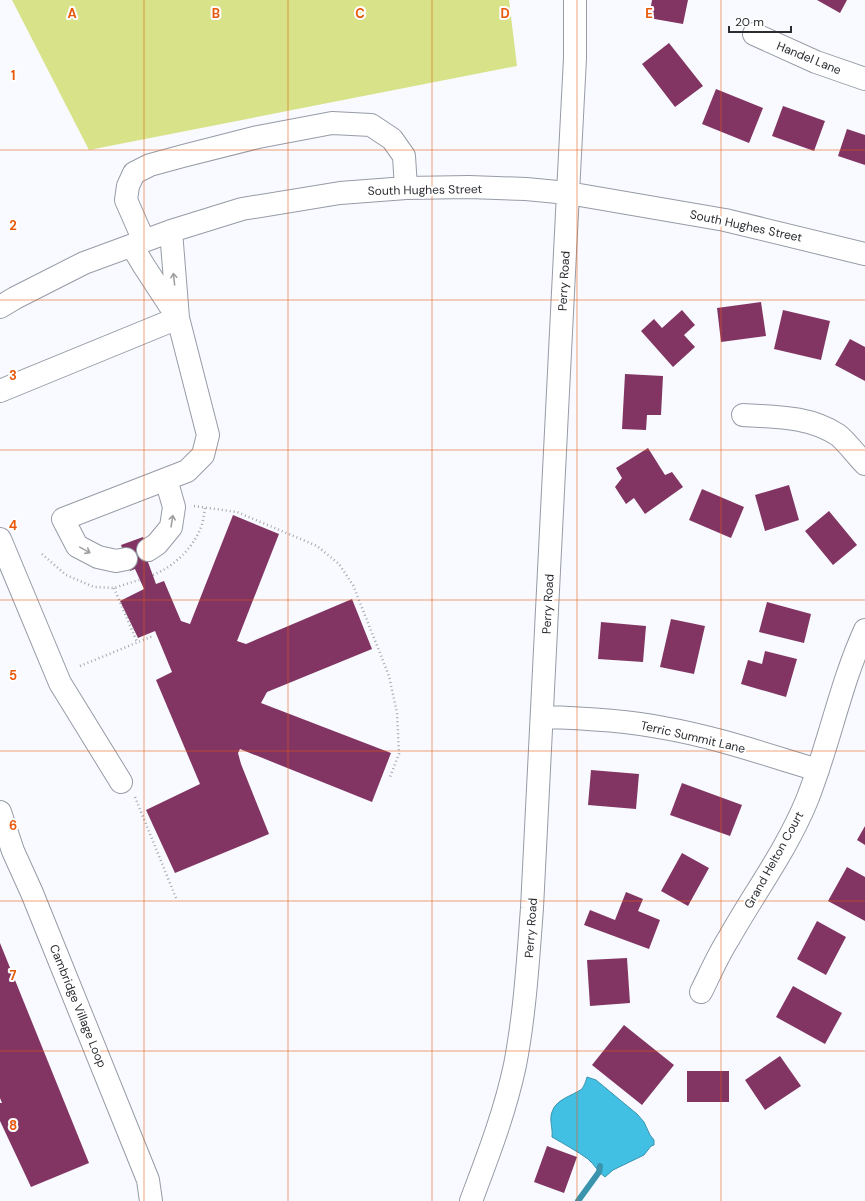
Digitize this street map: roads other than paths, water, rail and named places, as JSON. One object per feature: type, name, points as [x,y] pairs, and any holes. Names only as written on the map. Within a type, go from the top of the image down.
[{"type":"street","name":"Perry Road","points":[[471,1201],[505,1104],[525,1005],[532,908],[542,717],[568,193],[575,0]]},
{"type":"street","name":"Handel Lane","points":[[754,34],[816,62],[865,80]]},
{"type":"street","points":[[178,318],[144,266],[126,200],[128,186],[134,173],[150,165],[163,161],[258,137],[332,123],[371,125],[392,139],[404,156],[406,188]]},
{"type":"street","name":"South Hughes Street","points":[[0,307],[84,263],[170,231],[242,209],[340,192],[406,188],[469,187],[526,189],[568,193],[725,220],[865,254]]},
{"type":"street","points":[[126,558],[116,561],[98,557],[77,546],[63,519],[187,471],[202,455],[208,435],[178,318],[170,231]]},
{"type":"street","points":[[0,391],[178,318]]},
{"type":"street","points":[[743,415],[794,418],[817,424],[839,436],[865,464]]},
{"type":"street","points":[[148,550],[158,544],[171,527],[174,507],[166,479]]},
{"type":"street","points":[[0,539],[60,683],[121,782]]},
{"type":"street","name":"Grand Helton Court","points":[[701,992],[728,939],[764,882],[793,830],[807,801],[846,681],[865,630]]},
{"type":"street","name":"Terric Summit Lane","points":[[542,717],[599,719],[665,728],[708,738],[818,770]]},
{"type":"street","name":"Cambridge Village Loop","points":[[0,812],[13,851],[32,893],[148,1180],[151,1201]]},
{"type":"water","points":[[587,1077],[596,1080],[637,1114],[644,1122],[654,1140],[654,1145],[651,1146],[644,1155],[613,1170],[605,1177],[588,1159],[552,1137],[551,1118],[554,1108],[561,1101],[582,1089]]},
{"type":"waterway","points":[[578,1201],[599,1172],[600,1166]]}]
